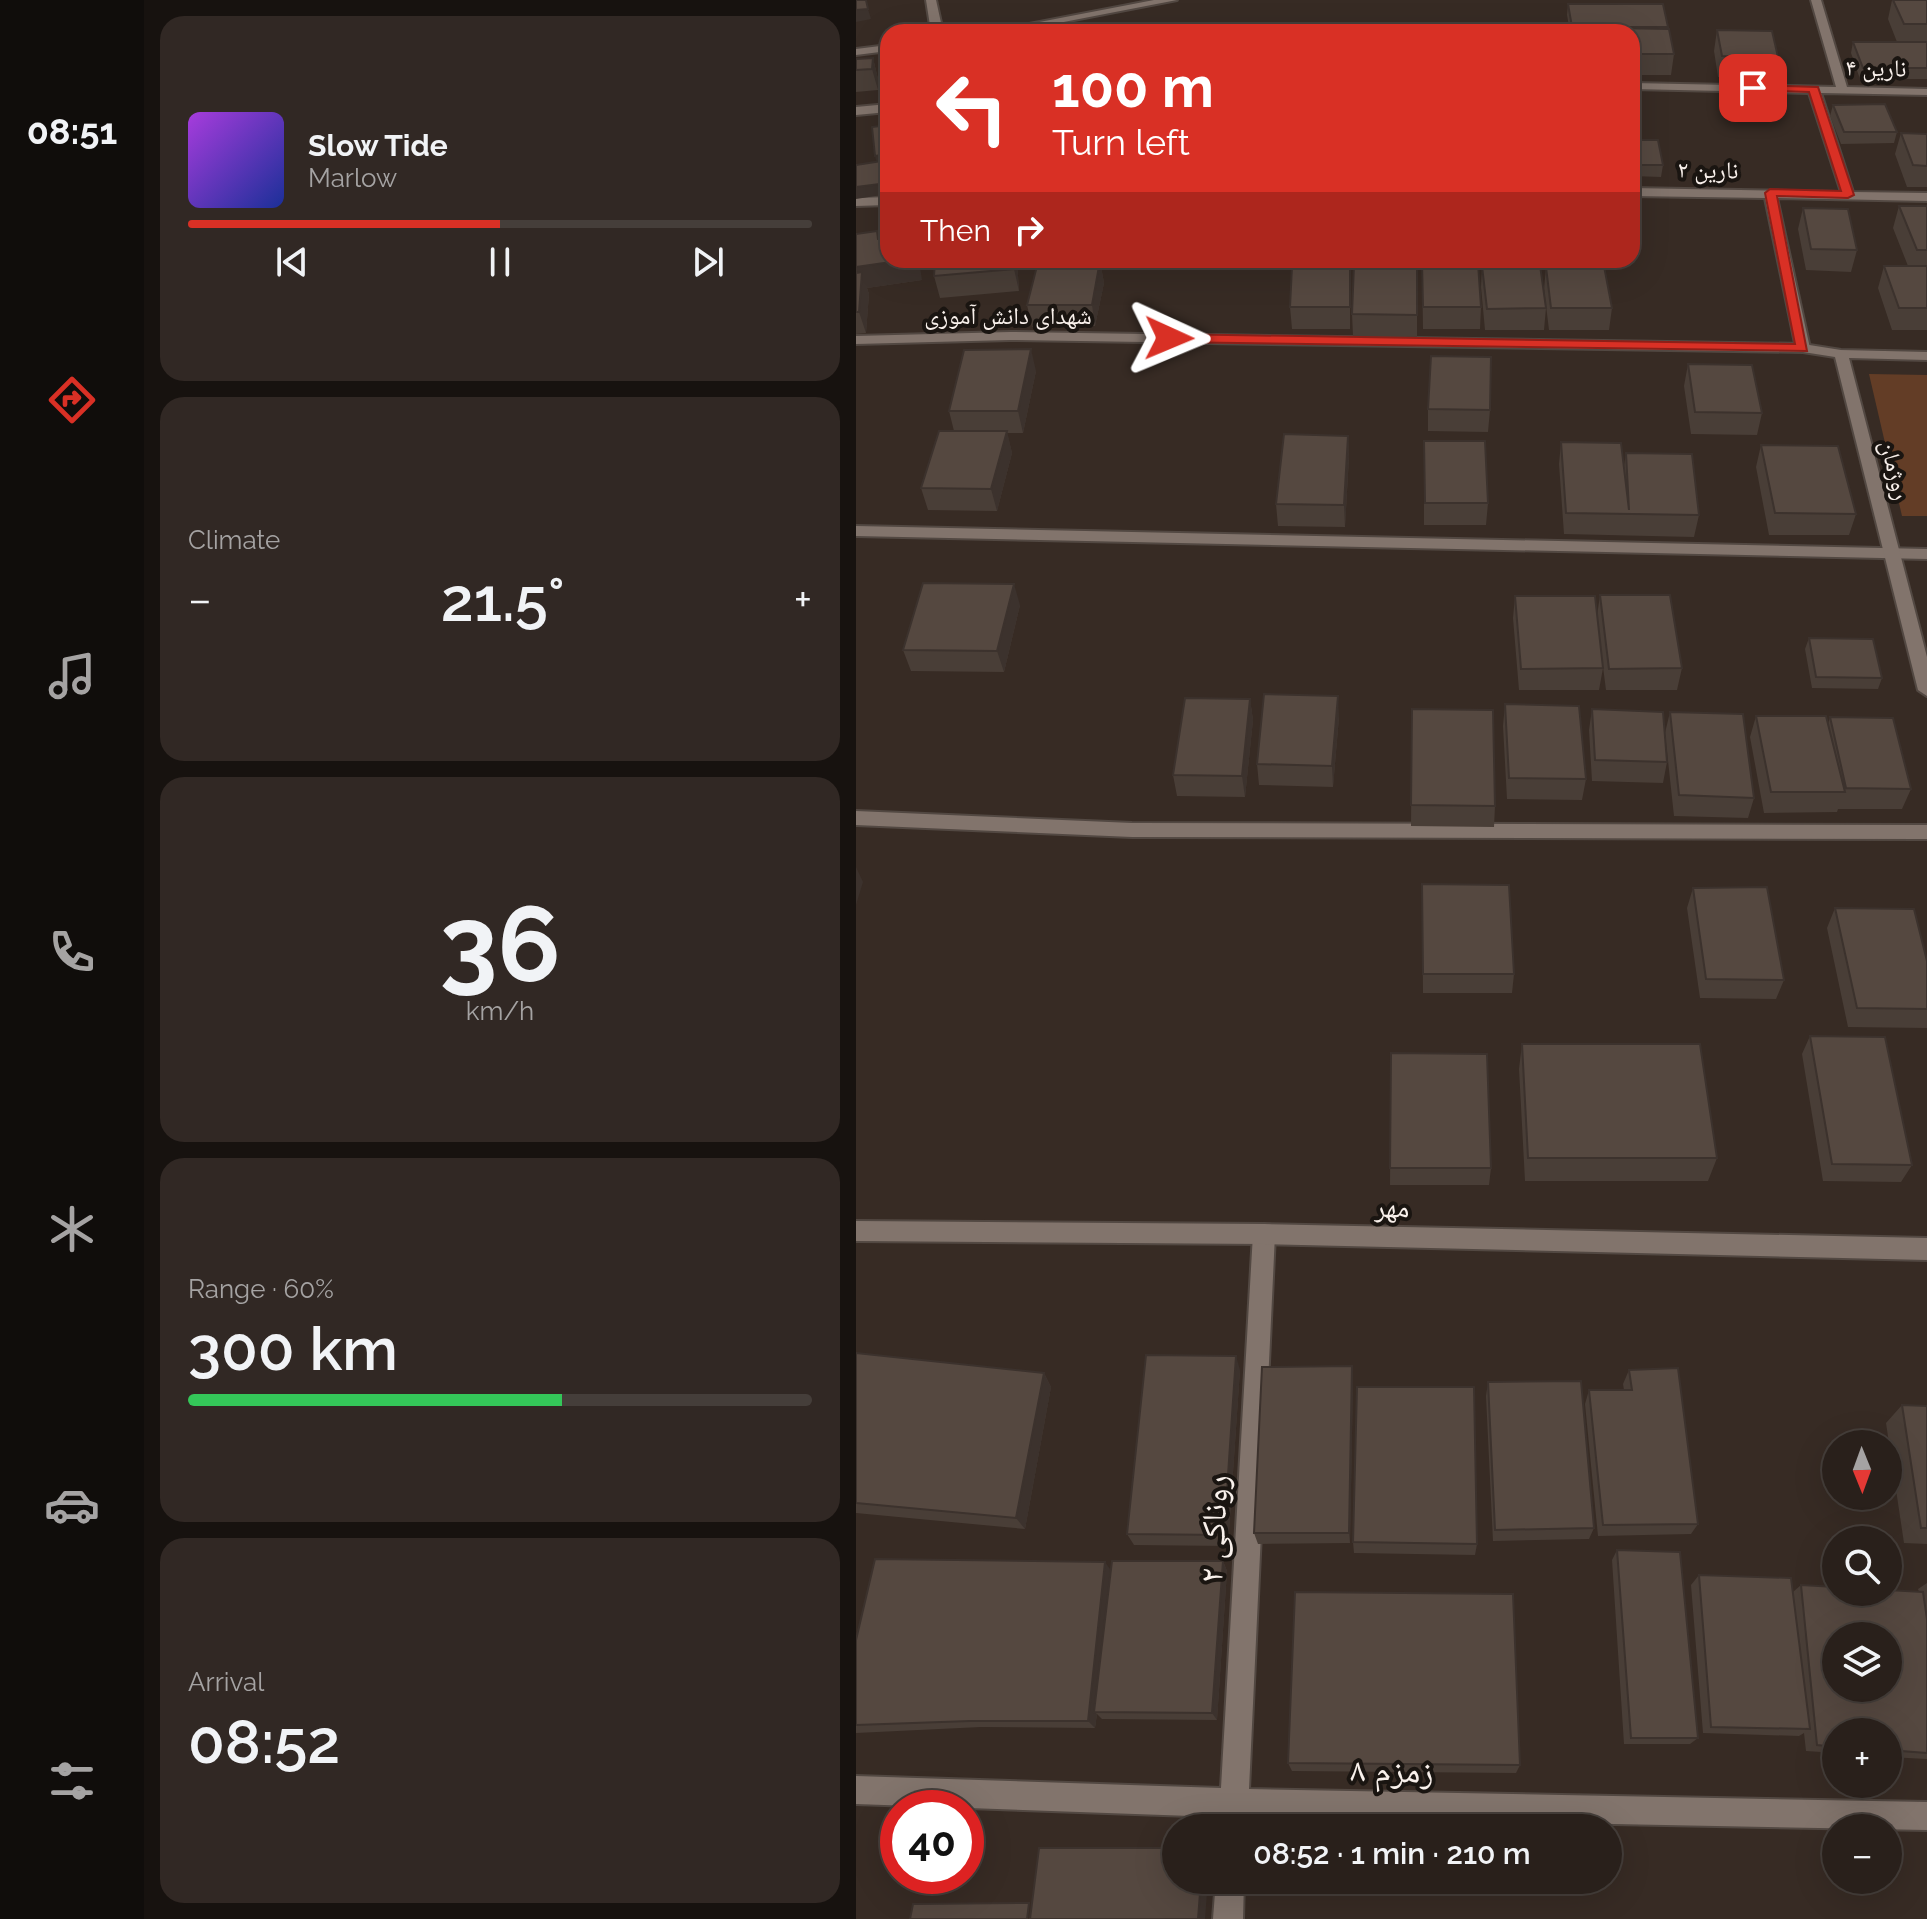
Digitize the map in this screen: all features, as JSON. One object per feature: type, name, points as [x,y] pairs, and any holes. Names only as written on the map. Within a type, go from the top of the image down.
[{"type":"street","points":[[931,0],[936,24]]},
{"type":"street","points":[[1038,24],[1172,0]]},
{"type":"street","points":[[1816,0],[1842,89]]},
{"type":"street","points":[[856,52],[880,49]]},
{"type":"street","name":"نارین ۴","points":[[1640,86],[1927,92]]},
{"type":"street","points":[[1814,89],[1848,195]]},
{"type":"street","points":[[856,111],[880,109]]},
{"type":"street","name":"نارین ۲","points":[[1640,192],[1927,197]]},
{"type":"street","points":[[1770,193],[1803,348]]},
{"type":"street","points":[[856,202],[880,201]]},
{"type":"street","name":"شهدای دانش آموزی","points":[[856,340],[1010,336],[1803,348],[1841,354],[1927,356]]},
{"type":"street","name":"روژمان","points":[[1841,354],[1927,690]]},
{"type":"street","points":[[856,531],[1927,554]]},
{"type":"street","points":[[856,818],[1132,830],[1927,832]]},
{"type":"street","name":"مهر","points":[[856,1231],[1264,1234],[1927,1249]]},
{"type":"street","name":"روناکی ۲","points":[[1234,1814],[1264,1234]]},
{"type":"street","name":"زمزم ۸","points":[[856,1790],[1219,1814]]},
{"type":"street","name":"زمزم ۸","points":[[1622,1816],[1927,1816]]},
{"type":"street","points":[[1228,1919],[1229,1894]]},
{"type":"shaded area","points":[[1869,374],[1927,375],[1927,516],[1902,516]]},
{"type":"building","points":[[856,0],[866,0],[868,9],[856,10]]},
{"type":"building","points":[[1893,0],[1927,0],[1927,24],[1904,24]]},
{"type":"building","points":[[1568,4],[1663,4],[1668,27],[1640,27],[1640,24],[1571,24]]},
{"type":"building","points":[[1640,28],[1669,29],[1674,54],[1640,54]]},
{"type":"building","points":[[1717,30],[1772,31],[1778,57],[1722,56]]},
{"type":"building","points":[[1853,42],[1927,42],[1927,68],[1863,68]]},
{"type":"building","points":[[873,58],[872,69],[856,70],[856,59]]},
{"type":"building","points":[[1885,104],[1897,132],[1844,132],[1833,105]]},
{"type":"building","points":[[880,126],[880,155],[875,156],[872,127]]},
{"type":"building","points":[[1901,133],[1927,134],[1927,166],[1913,165]]},
{"type":"building","points":[[1640,140],[1658,140],[1663,165],[1640,165]]},
{"type":"building","points":[[880,161],[880,184],[856,187],[856,165]]},
{"type":"building","points":[[1899,206],[1927,206],[1927,250],[1917,250]]},
{"type":"building","points":[[1803,208],[1848,209],[1857,250],[1811,249]]},
{"type":"building","points":[[877,231],[880,264],[856,267],[856,234]]},
{"type":"building","points":[[1884,266],[1927,266],[1927,308],[1899,308]]},
{"type":"building","points":[[934,268],[1014,268],[1014,269],[934,276]]},
{"type":"building","points":[[1036,268],[1099,268],[1092,305],[1027,305]]},
{"type":"building","points":[[1292,268],[1350,268],[1350,307],[1290,307]]},
{"type":"building","points":[[1354,268],[1417,268],[1417,315],[1352,314]]},
{"type":"building","points":[[1422,268],[1478,268],[1481,307],[1423,307]]},
{"type":"building","points":[[1482,268],[1540,268],[1546,308],[1487,309]]},
{"type":"building","points":[[1546,268],[1604,268],[1612,308],[1551,308]]},
{"type":"building","points":[[862,272],[859,312],[856,312],[856,273]]},
{"type":"building","points":[[1031,349],[1018,411],[949,411],[964,350]]},
{"type":"building","points":[[1431,356],[1491,357],[1490,410],[1428,409]]},
{"type":"building","points":[[1688,364],[1752,365],[1762,413],[1695,412]]},
{"type":"building","points":[[939,431],[1007,431],[991,489],[921,488]]},
{"type":"building","points":[[1284,434],[1348,436],[1344,505],[1276,504]]},
{"type":"building","points":[[1424,441],[1485,441],[1488,503],[1425,503]]},
{"type":"building","points":[[1561,442],[1621,443],[1629,510],[1626,453],[1692,454],[1699,515],[1566,513]]},
{"type":"building","points":[[1761,445],[1838,446],[1856,514],[1775,513]]},
{"type":"building","points":[[923,583],[1014,584],[997,651],[903,650]]},
{"type":"building","points":[[1600,595],[1670,595],[1682,668],[1609,669]]},
{"type":"building","points":[[1515,596],[1595,596],[1603,668],[1521,669]]},
{"type":"building","points":[[1809,638],[1873,639],[1882,678],[1816,677]]},
{"type":"building","points":[[1264,694],[1338,696],[1332,766],[1257,764]]},
{"type":"building","points":[[1185,698],[1250,699],[1242,776],[1173,775]]},
{"type":"building","points":[[1505,704],[1579,706],[1586,779],[1509,778]]},
{"type":"building","points":[[1412,709],[1493,710],[1495,806],[1411,805]]},
{"type":"building","points":[[1592,709],[1663,712],[1667,762],[1595,760]]},
{"type":"building","points":[[1670,712],[1743,714],[1754,798],[1679,795]]},
{"type":"building","points":[[1756,716],[1826,716],[1845,792],[1771,792]]},
{"type":"building","points":[[1830,717],[1893,718],[1911,789],[1846,788]]},
{"type":"building","points":[[1422,884],[1509,885],[1514,974],[1423,974]]},
{"type":"building","points":[[1767,887],[1784,980],[1706,979],[1693,888]]},
{"type":"building","points":[[1835,908],[1914,909],[1927,961],[1927,1009],[1857,1008]]},
{"type":"building","points":[[1810,1036],[1885,1037],[1912,1165],[1832,1164]]},
{"type":"building","points":[[1522,1044],[1700,1044],[1717,1158],[1528,1158]]},
{"type":"building","points":[[1391,1053],[1487,1054],[1491,1168],[1390,1168]]},
{"type":"building","points":[[856,1353],[1044,1373],[1016,1518],[856,1503]]},
{"type":"building","points":[[1146,1355],[1236,1356],[1224,1535],[1127,1534]]},
{"type":"building","points":[[1352,1366],[1349,1533],[1254,1533],[1262,1367]]},
{"type":"building","points":[[1678,1368],[1698,1524],[1603,1525],[1589,1390],[1632,1390],[1629,1370]]},
{"type":"building","points":[[1581,1381],[1594,1528],[1495,1530],[1488,1382]]},
{"type":"building","points":[[1357,1387],[1474,1387],[1477,1544],[1353,1542]]},
{"type":"building","points":[[1902,1405],[1927,1406],[1927,1528],[1921,1528]]},
{"type":"building","points":[[1617,1550],[1680,1552],[1698,1738],[1631,1738]]},
{"type":"building","points":[[875,1559],[1105,1562],[1088,1721],[856,1725],[856,1640]]},
{"type":"building","points":[[1112,1561],[1223,1561],[1212,1713],[1094,1712]]},
{"type":"building","points":[[1699,1575],[1791,1578],[1810,1729],[1711,1727]]},
{"type":"building","points":[[1801,1585],[1822,1586],[1822,1606],[1902,1606],[1902,1591],[1923,1592],[1927,1619],[1927,1753],[1902,1751],[1902,1718],[1822,1718],[1822,1746],[1817,1745]]},
{"type":"building","points":[[1295,1592],[1513,1594],[1520,1765],[1288,1763]]},
{"type":"building","points":[[1039,1848],[1162,1848],[1162,1894],[1200,1894],[1198,1919],[1030,1919]]},
{"type":"building","points":[[1029,1903],[1027,1919],[910,1919],[913,1904]]},
{"type":"route","points":[[1169,338],[1803,348],[1770,193],[1848,195],[1814,89],[1753,88]]}]
